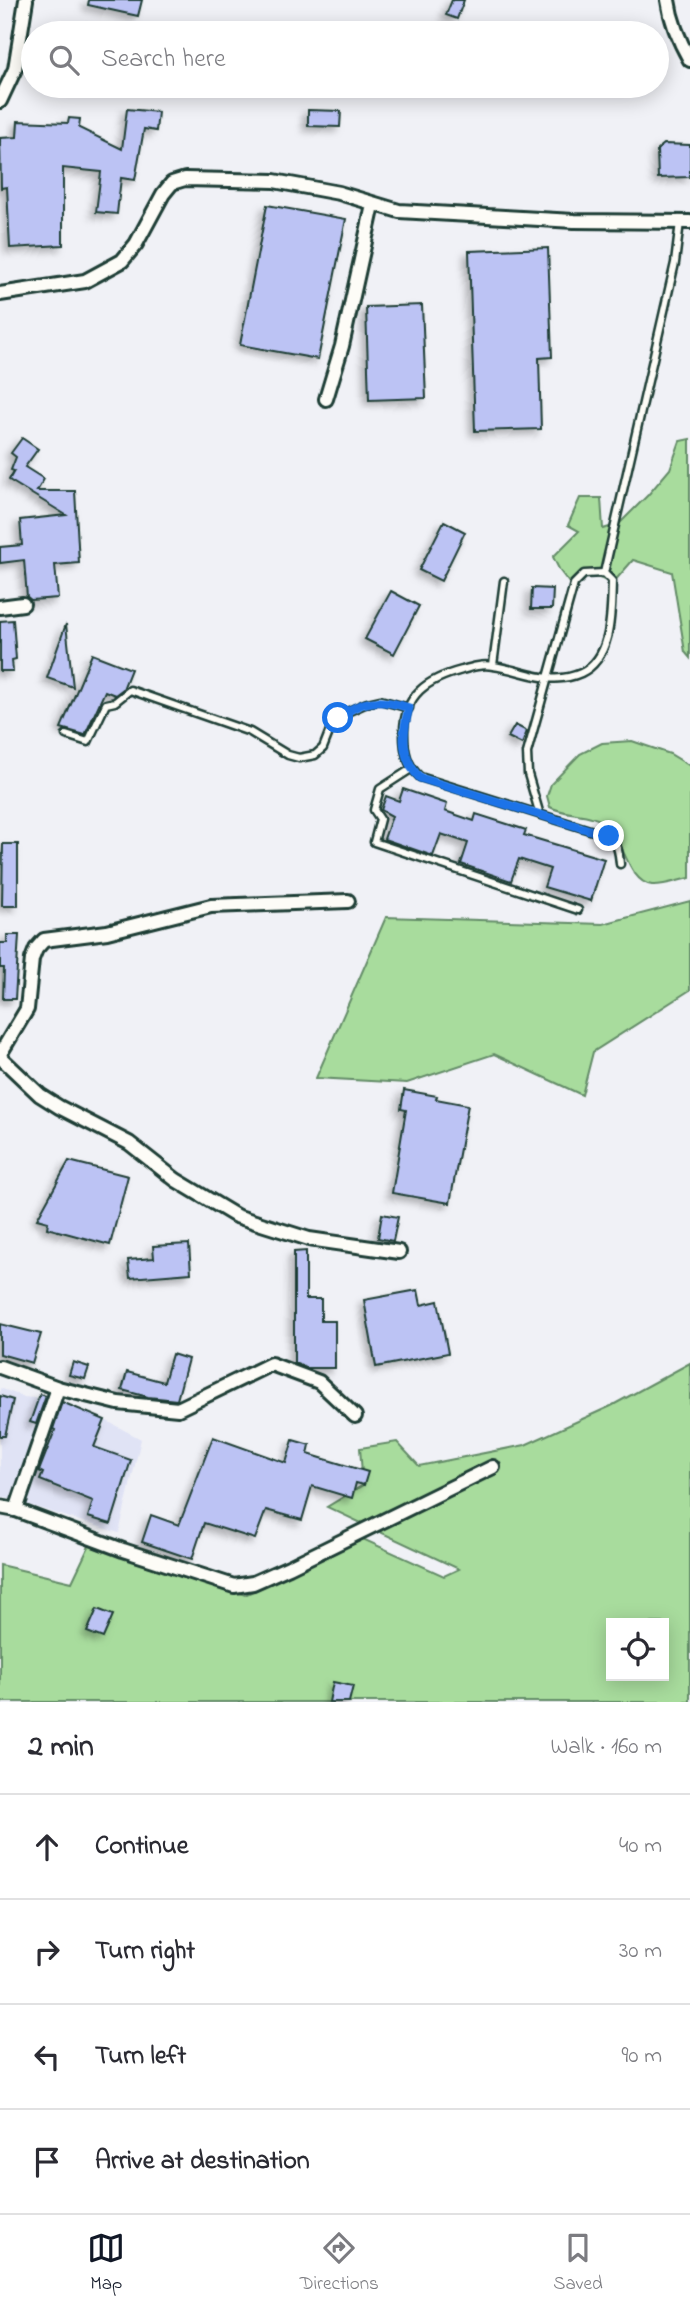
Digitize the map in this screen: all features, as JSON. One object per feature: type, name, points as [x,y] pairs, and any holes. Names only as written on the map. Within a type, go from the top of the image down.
[{"type":"street","points":[[23,21],[26,0]]},
{"type":"street","points":[[668,0],[670,15],[690,60]]},
{"type":"street","points":[[0,101],[15,69],[21,31]]},
{"type":"street","points":[[0,294],[85,281],[122,261],[136,244],[163,194],[172,183],[185,179],[274,181],[339,193],[399,211],[525,218],[685,222]]},
{"type":"street","points":[[326,399],[342,346],[373,205]]},
{"type":"street","points":[[0,607],[23,604]]},
{"type":"street","points":[[348,901],[211,906],[107,932],[44,940],[32,959],[27,1009],[0,1055],[40,1095],[129,1143],[176,1181],[236,1216],[309,1239],[399,1252]]},
{"type":"street","points":[[0,1367],[58,1388],[118,1403],[178,1409],[271,1364],[319,1382],[355,1416]]},
{"type":"street","points":[[16,1510],[58,1388]]},
{"type":"street","points":[[0,1507],[16,1510],[123,1550],[234,1586],[253,1583],[289,1567],[493,1467]]},
{"type":"lane","points":[[604,573],[685,222]]},
{"type":"lane","points":[[540,815],[527,774],[527,754],[548,680],[574,584],[584,573],[604,573],[612,581],[608,632],[595,663],[581,673],[548,680],[493,665],[477,666],[440,676],[418,691],[409,708],[404,730],[404,752],[411,769],[420,778],[540,815],[609,836],[619,852],[620,864]]},
{"type":"lane","points":[[493,665],[504,581]]},
{"type":"lane","points":[[66,735],[88,742],[106,704],[114,702],[130,690],[250,732],[288,755],[306,758],[323,748],[332,726],[345,713],[380,700],[409,708]]},
{"type":"lane","points":[[411,769],[380,789],[374,810],[380,818],[374,842],[579,911]]},
{"type":"shaded area","points":[[0,1388],[24,1397],[62,1401],[141,1439],[119,1533],[0,1496]]},
{"type":"green space","points":[[690,439],[690,658],[685,652],[672,572],[633,560],[613,583],[588,574],[573,588],[553,557],[579,531],[568,525],[580,498],[601,498],[603,529],[619,524],[670,469],[680,441]]},
{"type":"green space","points":[[632,741],[670,754],[690,766],[690,878],[656,885],[644,882],[632,869],[618,840],[607,825],[595,818],[550,807],[547,796],[551,784],[580,754],[602,743]]},
{"type":"green space","points":[[690,901],[690,990],[593,1052],[582,1095],[494,1054],[407,1083],[316,1078],[386,917],[603,924]]},
{"type":"green space","points":[[690,1363],[690,1702],[0,1702],[0,1565],[72,1582],[90,1544],[245,1595],[363,1539],[444,1576],[459,1569],[327,1507],[363,1485],[360,1448],[397,1442],[419,1466],[525,1445],[611,1406]]},
{"type":"building","points":[[89,0],[142,0],[138,16],[88,5]]},
{"type":"building","points":[[452,0],[464,0],[457,19],[446,15]]},
{"type":"building","points":[[127,109],[158,112],[156,131],[144,129],[135,180],[121,178],[117,214],[96,212],[101,172],[63,168],[63,245],[10,248],[7,187],[1,188],[0,138],[17,137],[18,121],[68,123],[69,118],[80,119],[79,128],[122,149]]},
{"type":"building","points":[[308,110],[341,111],[340,127],[308,126]]},
{"type":"building","points":[[664,144],[690,145],[690,177],[658,178],[657,150]]},
{"type":"building","points":[[267,205],[346,219],[318,359],[240,345]]},
{"type":"building","points":[[548,248],[552,357],[539,358],[541,429],[475,431],[469,251]]},
{"type":"building","points":[[422,305],[426,398],[369,400],[366,307]]},
{"type":"building","points":[[22,438],[38,449],[25,467],[44,479],[37,491],[75,491],[79,563],[55,565],[58,598],[31,600],[27,597],[24,560],[0,563],[0,547],[22,545],[20,520],[66,515],[9,480],[14,471],[11,470],[16,457],[11,453]]},
{"type":"building","points":[[444,521],[465,532],[441,581],[419,570]]},
{"type":"building","points":[[532,588],[553,589],[552,609],[531,609]]},
{"type":"building","points":[[391,591],[419,606],[394,654],[365,639]]},
{"type":"building","points":[[13,620],[16,659],[12,660],[13,671],[0,671],[0,621]]},
{"type":"building","points":[[66,624],[73,687],[47,678]]},
{"type":"building","points":[[92,654],[131,669],[123,689],[115,695],[105,691],[85,735],[61,728]]},
{"type":"building","points":[[515,725],[527,731],[522,744],[508,737]]},
{"type":"building","points":[[403,789],[447,804],[445,811],[474,821],[476,814],[526,830],[524,835],[604,859],[591,901],[544,887],[550,869],[519,859],[511,881],[461,864],[468,843],[441,834],[433,856],[384,839],[392,816],[381,810],[386,796],[399,801]]},
{"type":"building","points":[[3,844],[18,844],[18,906],[2,906]]},
{"type":"building","points":[[7,935],[19,935],[15,999],[3,999],[4,968],[0,968],[0,943],[7,943]]},
{"type":"building","points":[[404,1090],[468,1105],[450,1203],[392,1193],[406,1110],[401,1109]]},
{"type":"building","points":[[69,1161],[128,1176],[110,1245],[47,1228],[48,1222],[37,1219]]},
{"type":"building","points":[[382,1214],[398,1217],[393,1241],[378,1238]]},
{"type":"building","points":[[189,1244],[191,1273],[130,1278],[128,1260],[154,1258],[153,1246]]},
{"type":"building","points":[[306,1251],[306,1299],[321,1299],[321,1321],[335,1321],[335,1368],[306,1368],[294,1363],[294,1252]]},
{"type":"building","points":[[418,1290],[421,1305],[438,1301],[448,1353],[376,1367],[364,1300]]},
{"type":"building","points":[[0,1324],[41,1334],[32,1363],[0,1354]]},
{"type":"building","points":[[172,1354],[188,1359],[177,1400],[148,1397],[122,1390],[127,1372],[164,1382]]},
{"type":"building","points":[[73,1362],[89,1367],[85,1379],[69,1375]]},
{"type":"building","points":[[40,1394],[46,1396],[36,1424],[30,1422]]},
{"type":"building","points":[[0,1396],[13,1400],[5,1436],[0,1436]]},
{"type":"building","points":[[62,1402],[105,1420],[94,1447],[131,1460],[111,1524],[88,1517],[93,1501],[40,1480],[43,1473],[39,1471],[55,1430],[53,1429]]},
{"type":"building","points":[[213,1437],[286,1463],[293,1440],[310,1445],[308,1454],[368,1472],[364,1485],[356,1483],[352,1498],[312,1486],[302,1520],[266,1510],[255,1539],[204,1523],[192,1559],[142,1542],[151,1515],[179,1525]]},
{"type":"building","points":[[97,1609],[113,1615],[103,1638],[87,1632]]},
{"type":"building","points":[[333,1682],[353,1686],[349,1702],[329,1702]]},
{"type":"route","points":[[338,718],[367,703],[380,700],[409,708],[404,730],[404,752],[411,769],[420,778],[609,836]]}]
